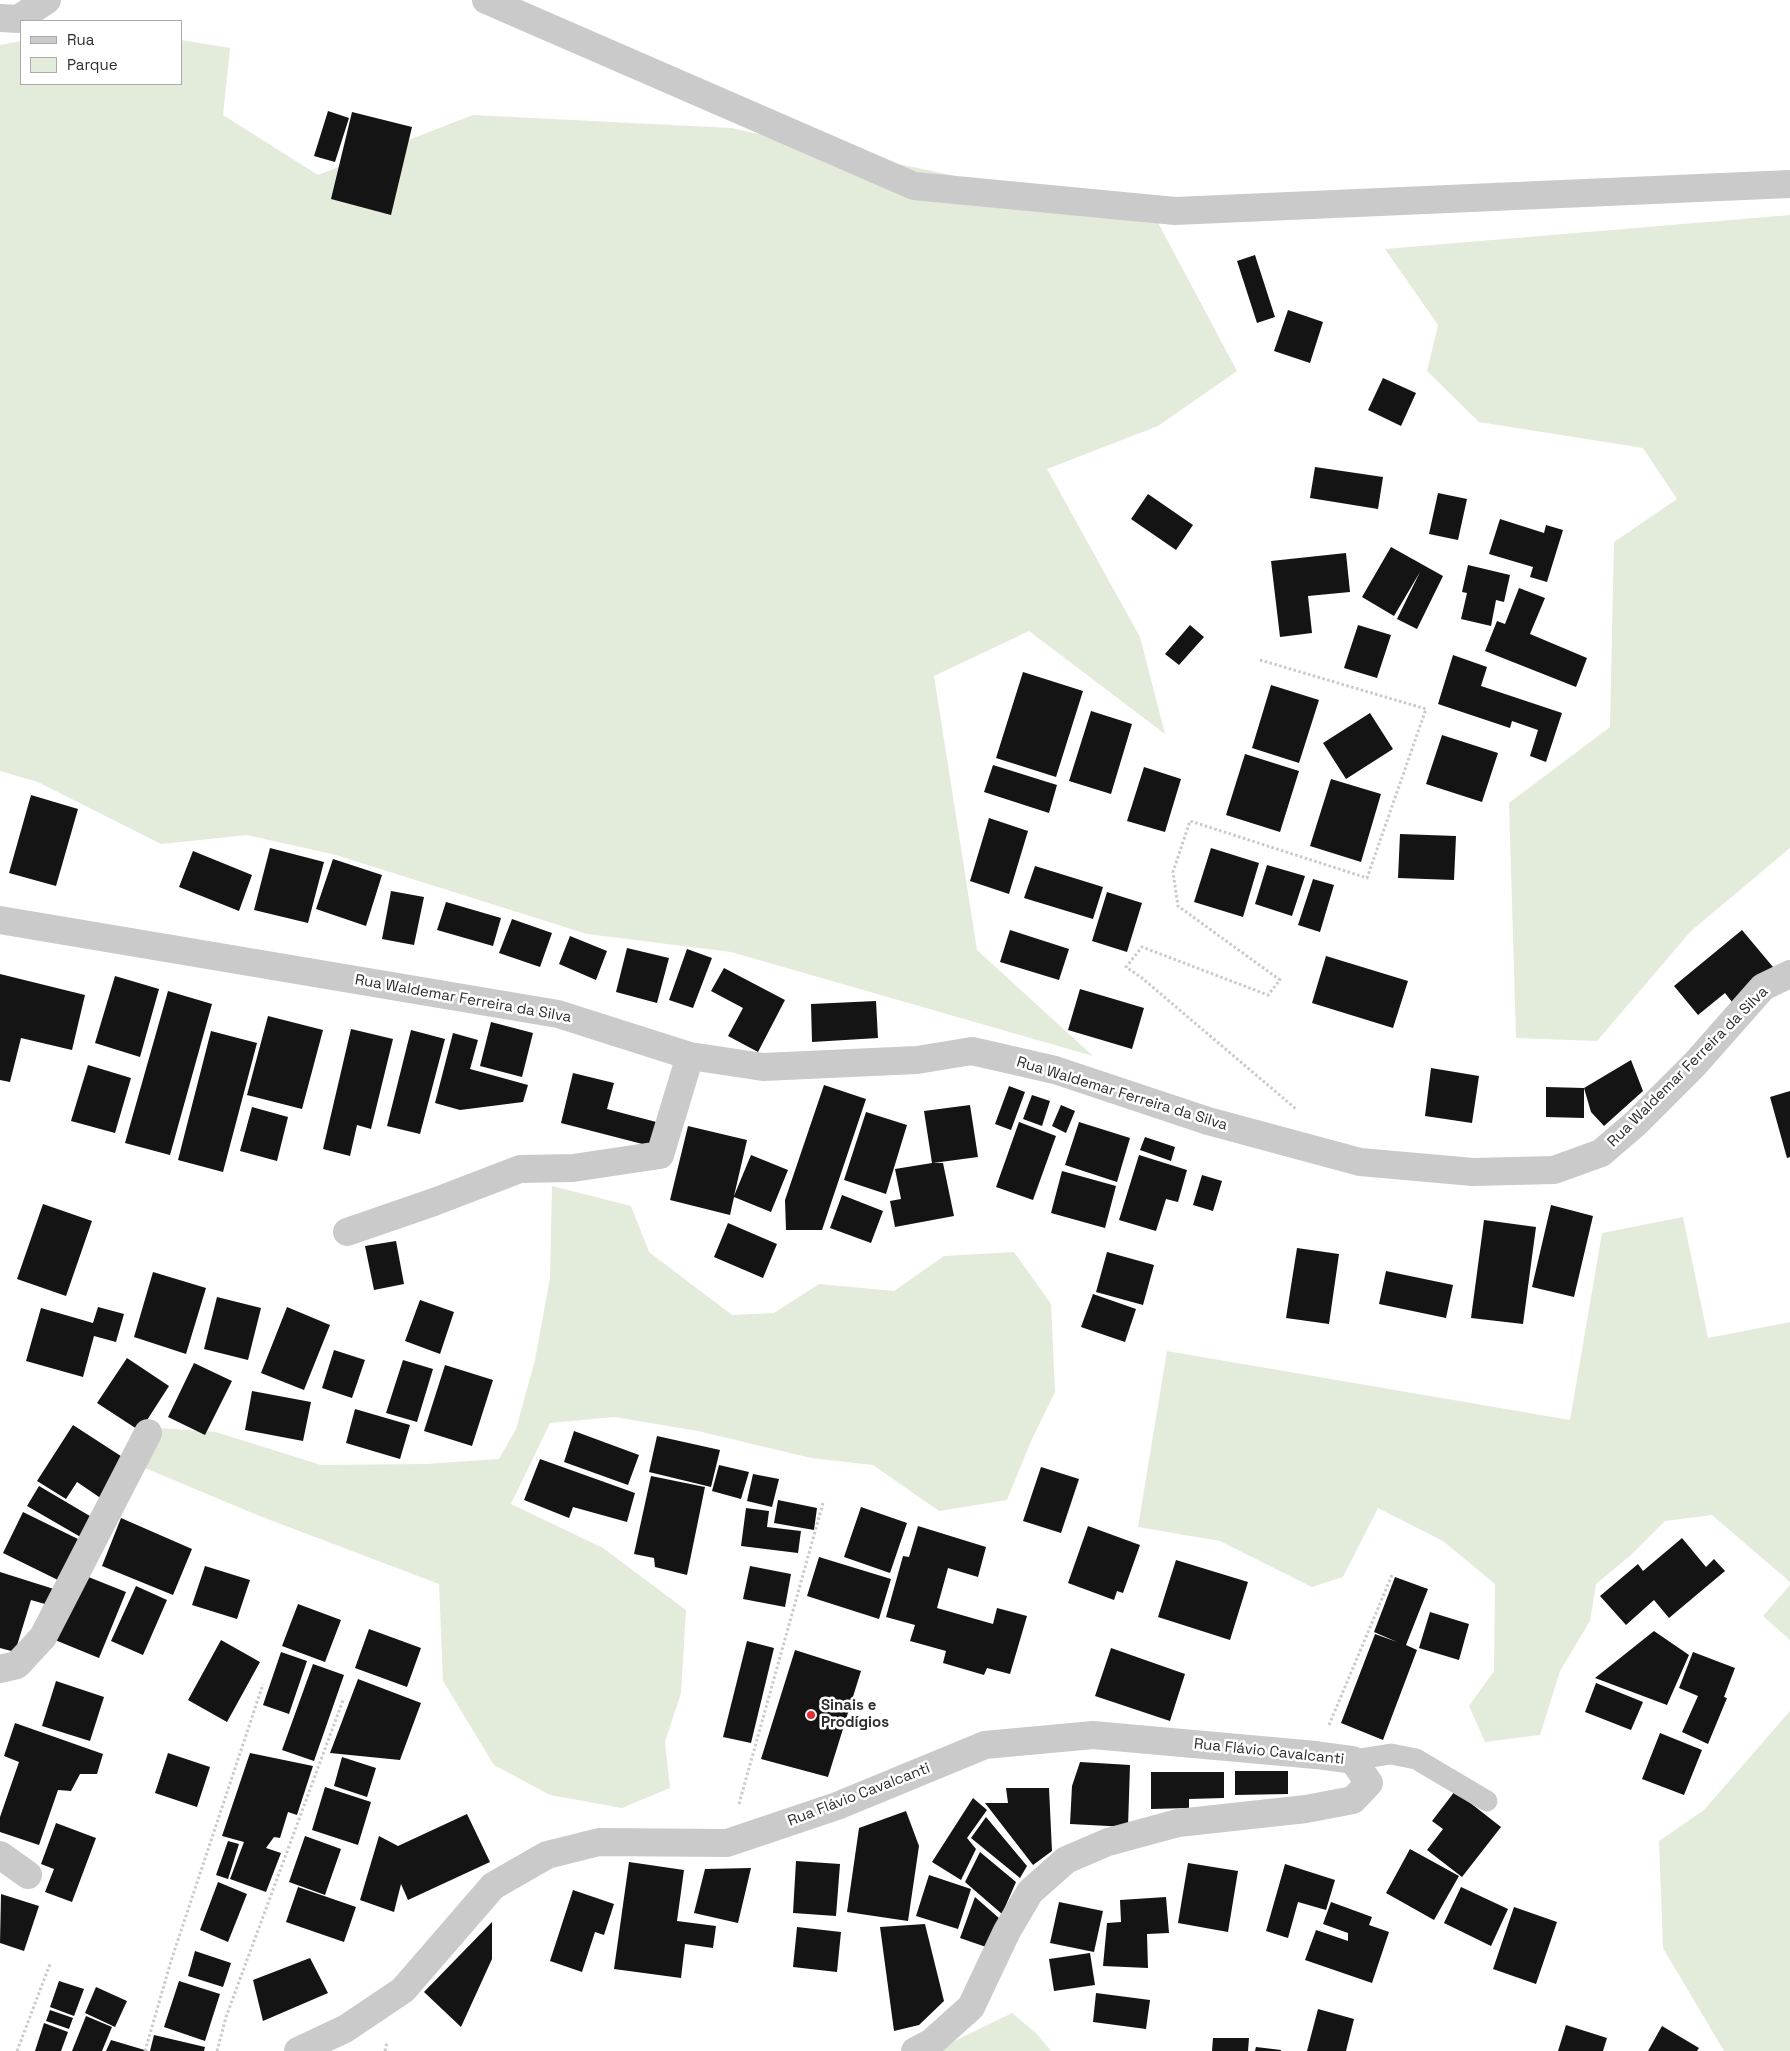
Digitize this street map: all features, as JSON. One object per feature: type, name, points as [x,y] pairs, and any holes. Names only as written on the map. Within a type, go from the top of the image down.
[{"type":"street","points":[[0,18],[18,18],[47,0]]},
{"type":"street","points":[[486,0],[914,186],[1175,211],[1790,184]]},
{"type":"street","name":"Rua Waldemar Ferreira da Silva","points":[[0,920],[558,1014],[690,1056],[763,1067],[917,1060],[972,1051],[1054,1070],[1208,1120],[1360,1162],[1472,1172],[1554,1170],[1601,1153],[1636,1123],[1695,1064],[1763,987],[1790,974]]},
{"type":"street","points":[[348,1232],[520,1169],[573,1168],[660,1155],[690,1056]]},
{"type":"street","points":[[0,1669],[17,1665],[43,1637],[148,1433]]},
{"type":"street","name":"Rua Flávio Cavalcanti","points":[[298,2051],[345,2029],[403,1990],[493,1886],[547,1855],[599,1842],[727,1843],[837,1806],[985,1745],[1093,1735],[1316,1755],[1353,1760],[1369,1783],[1354,1800],[1306,1809],[1178,1823],[1108,1842],[1066,1860],[1030,1892],[1007,1931],[971,2007],[932,2042],[914,2051]]},
{"type":"street","points":[[0,1855],[28,1875]]},
{"type":"lane","points":[[1353,1760],[1391,1754],[1416,1759],[1487,1801]]},
{"type":"path","points":[[1260,660],[1426,709],[1367,878],[1190,821],[1173,872],[1178,906],[1280,980],[1268,995],[1142,947],[1126,967],[1142,978],[1299,1111]]},
{"type":"path","points":[[727,1843],[756,1749],[823,1503]]},
{"type":"path","points":[[1316,1755],[1392,1575]]},
{"type":"path","points":[[145,2051],[171,1961],[263,1684]]},
{"type":"path","points":[[217,2051],[226,2017],[343,1700]]},
{"type":"path","points":[[17,2051],[50,1964]]},
{"type":"green space","points":[[182,40],[230,48],[223,115],[318,175],[473,115],[731,128],[1156,219],[1237,371],[1158,426],[1047,469],[1140,637],[1165,734],[1029,631],[934,676],[977,950],[1093,1056],[731,952],[587,934],[336,855],[247,835],[161,844],[38,782],[0,771],[0,45],[20,41],[20,85],[182,85]]},
{"type":"green space","points":[[1790,215],[1790,848],[1691,931],[1597,1041],[1516,1038],[1509,803],[1610,727],[1614,542],[1677,499],[1643,448],[1479,422],[1427,371],[1438,325],[1385,249]]},
{"type":"green space","points":[[552,1186],[631,1206],[649,1252],[732,1315],[774,1313],[819,1284],[894,1291],[944,1256],[1014,1252],[1051,1304],[1055,1392],[1031,1441],[1007,1500],[939,1511],[873,1465],[811,1458],[698,1431],[615,1417],[550,1423],[511,1504],[603,1548],[686,1610],[681,1693],[665,1742],[670,1788],[622,1808],[550,1795],[494,1765],[443,1681],[439,1584],[257,1515],[145,1468],[159,1428],[216,1432],[321,1465],[426,1464],[499,1459],[516,1429],[535,1360],[550,1278]]},
{"type":"green space","points":[[1683,1217],[1708,1338],[1790,1322],[1790,1582],[1712,1515],[1665,1521],[1631,1555],[1596,1584],[1590,1621],[1560,1671],[1540,1735],[1485,1742],[1469,1706],[1494,1671],[1495,1584],[1443,1541],[1378,1508],[1343,1577],[1312,1587],[1220,1541],[1138,1527],[1167,1351],[1570,1420],[1602,1233]]},
{"type":"green space","points":[[1790,1585],[1790,1640],[1763,1616]]},
{"type":"green space","points":[[1790,1711],[1790,2051],[1724,2051],[1663,1948],[1659,1841],[1704,1810]]},
{"type":"green space","points":[[1012,2013],[1036,2033],[1051,2051],[934,2051]]},
{"type":"building","points":[[328,111],[349,118],[335,162],[314,156]]},
{"type":"building","points":[[352,112],[412,127],[391,215],[331,199]]},
{"type":"building","points":[[1255,255],[1275,317],[1257,323],[1237,261]]},
{"type":"building","points":[[1288,310],[1323,322],[1310,363],[1274,351]]},
{"type":"building","points":[[1383,378],[1416,393],[1401,426],[1368,410]]},
{"type":"building","points":[[1315,467],[1383,477],[1378,509],[1310,498]]},
{"type":"building","points":[[1438,493],[1467,499],[1458,540],[1429,534]]},
{"type":"building","points":[[1148,494],[1193,525],[1176,550],[1131,519]]},
{"type":"building","points":[[1500,519],[1544,533],[1546,525],[1563,530],[1547,582],[1530,577],[1533,567],[1489,554]]},
{"type":"building","points":[[1391,547],[1443,576],[1417,629],[1397,619],[1420,572],[1394,616],[1362,597]]},
{"type":"building","points":[[1346,553],[1350,592],[1308,596],[1312,633],[1280,637],[1271,561]]},
{"type":"building","points":[[1468,565],[1510,575],[1504,602],[1496,600],[1491,626],[1461,619],[1467,593],[1462,592]]},
{"type":"building","points":[[1519,588],[1545,598],[1530,634],[1587,658],[1576,687],[1485,651],[1497,621],[1505,624]]},
{"type":"building","points":[[1190,625],[1204,637],[1179,665],[1165,654]]},
{"type":"building","points":[[1358,625],[1391,635],[1377,678],[1344,668]]},
{"type":"building","points":[[1453,655],[1487,667],[1481,686],[1562,713],[1546,762],[1530,756],[1538,730],[1512,721],[1510,728],[1438,704]]},
{"type":"building","points":[[1023,672],[1083,691],[1056,777],[996,758]]},
{"type":"building","points":[[1271,685],[1319,700],[1299,763],[1252,748]]},
{"type":"building","points":[[1091,711],[1132,724],[1111,794],[1069,781]]},
{"type":"building","points":[[1370,713],[1393,749],[1346,779],[1323,743]]},
{"type":"building","points":[[1442,735],[1498,753],[1482,802],[1426,784]]},
{"type":"building","points":[[1245,754],[1299,771],[1280,832],[1226,815]]},
{"type":"building","points":[[993,765],[1057,785],[1049,813],[984,792]]},
{"type":"building","points":[[1144,767],[1181,779],[1165,832],[1127,821]]},
{"type":"building","points":[[1331,779],[1381,794],[1361,862],[1310,846]]},
{"type":"building","points":[[31,795],[78,809],[56,886],[9,873]]},
{"type":"building","points":[[989,818],[1028,831],[1009,894],[970,881]]},
{"type":"building","points":[[1400,834],[1456,836],[1454,880],[1398,878]]},
{"type":"building","points":[[270,848],[324,862],[308,923],[254,910]]},
{"type":"building","points":[[1211,848],[1259,863],[1243,917],[1194,902]]},
{"type":"building","points":[[193,851],[252,875],[239,911],[179,887]]},
{"type":"building","points":[[333,859],[382,875],[366,926],[316,909]]},
{"type":"building","points":[[1267,865],[1305,876],[1292,916],[1255,904]]},
{"type":"building","points":[[1035,866],[1103,887],[1093,919],[1024,898]]},
{"type":"building","points":[[1313,879],[1334,885],[1320,932],[1298,925]]},
{"type":"building","points":[[391,891],[424,897],[414,945],[382,939]]},
{"type":"building","points":[[1107,892],[1142,903],[1127,952],[1092,941]]},
{"type":"building","points":[[446,902],[501,918],[493,946],[437,930]]},
{"type":"building","points":[[512,919],[552,933],[540,967],[499,953]]},
{"type":"building","points":[[1010,930],[1069,949],[1059,980],[1000,962]]},
{"type":"building","points":[[1742,930],[1773,967],[1732,1002],[1725,993],[1698,1015],[1674,986]]},
{"type":"building","points":[[570,936],[607,951],[596,980],[559,964]]},
{"type":"building","points":[[627,948],[669,958],[657,1003],[616,992]]},
{"type":"building","points":[[687,949],[712,958],[693,1008],[669,1000]]},
{"type":"building","points":[[1326,956],[1408,981],[1393,1028],[1312,1003]]},
{"type":"building","points":[[724,968],[785,1000],[758,1052],[728,1036],[743,1008],[711,991]]},
{"type":"building","points":[[0,974],[85,995],[72,1050],[21,1038],[10,1082],[0,1080]]},
{"type":"building","points":[[115,976],[159,989],[140,1057],[95,1043]]},
{"type":"building","points":[[1080,989],[1144,1008],[1132,1049],[1068,1030]]},
{"type":"building","points":[[168,991],[212,1004],[170,1155],[125,1143]]},
{"type":"building","points":[[876,1001],[878,1038],[812,1042],[811,1004]]},
{"type":"building","points":[[268,1016],[323,1030],[302,1109],[247,1095]]},
{"type":"building","points":[[491,1022],[533,1033],[522,1077],[480,1066]]},
{"type":"building","points":[[351,1029],[393,1039],[371,1129],[357,1125],[350,1156],[323,1149]]},
{"type":"building","points":[[411,1030],[445,1039],[420,1134],[387,1126]]},
{"type":"building","points":[[211,1031],[257,1043],[223,1172],[178,1160]]},
{"type":"building","points":[[453,1033],[478,1040],[470,1069],[528,1085],[523,1102],[460,1110],[435,1103]]},
{"type":"building","points":[[1631,1060],[1643,1091],[1604,1126],[1591,1112],[1584,1088]]},
{"type":"building","points":[[88,1065],[131,1078],[115,1133],[71,1121]]},
{"type":"building","points":[[1431,1068],[1479,1076],[1472,1123],[1425,1116]]},
{"type":"building","points":[[573,1073],[614,1083],[607,1109],[660,1123],[654,1147],[561,1123]]},
{"type":"building","points":[[824,1085],[866,1099],[822,1230],[786,1230],[785,1200]]},
{"type":"building","points":[[1009,1086],[1025,1092],[1011,1130],[995,1124]]},
{"type":"building","points":[[1546,1087],[1584,1088],[1584,1118],[1546,1117]]},
{"type":"building","points":[[1790,1091],[1790,1157],[1787,1158],[1770,1097]]},
{"type":"building","points":[[1032,1095],[1050,1101],[1042,1126],[1023,1119]]},
{"type":"building","points":[[970,1105],[978,1157],[933,1163],[943,1163],[954,1216],[895,1227],[890,1201],[901,1199],[895,1169],[932,1163],[924,1111]]},
{"type":"building","points":[[1061,1105],[1075,1111],[1066,1133],[1052,1126]]},
{"type":"building","points":[[252,1107],[288,1117],[277,1161],[240,1151]]},
{"type":"building","points":[[866,1112],[907,1125],[886,1194],[844,1180]]},
{"type":"building","points":[[1019,1122],[1056,1136],[1033,1200],[996,1187]]},
{"type":"building","points":[[1079,1122],[1130,1138],[1117,1182],[1065,1165]]},
{"type":"building","points":[[688,1126],[747,1140],[734,1196],[751,1155],[788,1170],[771,1212],[734,1197],[730,1215],[670,1200]]},
{"type":"building","points":[[1145,1137],[1175,1147],[1171,1161],[1140,1150]]},
{"type":"building","points":[[1139,1155],[1187,1170],[1178,1202],[1166,1199],[1156,1231],[1119,1220]]},
{"type":"building","points":[[1062,1171],[1116,1186],[1105,1228],[1051,1213]]},
{"type":"building","points":[[1202,1175],[1222,1181],[1213,1211],[1193,1205]]},
{"type":"building","points":[[842,1195],[883,1211],[871,1243],[830,1228]]},
{"type":"building","points":[[43,1204],[92,1221],[66,1296],[17,1279]]},
{"type":"building","points":[[1551,1205],[1593,1216],[1574,1297],[1532,1287]]},
{"type":"building","points":[[1484,1220],[1536,1227],[1523,1324],[1471,1318]]},
{"type":"building","points":[[728,1223],[777,1244],[763,1278],[714,1257]]},
{"type":"building","points":[[396,1241],[404,1284],[374,1290],[365,1246]]},
{"type":"building","points":[[1297,1248],[1339,1254],[1329,1324],[1286,1318]]},
{"type":"building","points":[[1107,1252],[1154,1265],[1143,1305],[1096,1292]]},
{"type":"building","points":[[1386,1271],[1453,1285],[1446,1318],[1379,1304]]},
{"type":"building","points":[[153,1272],[206,1288],[186,1354],[134,1337]]},
{"type":"building","points":[[1093,1294],[1136,1309],[1125,1342],[1081,1327]]},
{"type":"building","points":[[217,1297],[261,1308],[248,1360],[204,1349]]},
{"type":"building","points":[[420,1300],[454,1312],[440,1354],[405,1341]]},
{"type":"building","points":[[98,1307],[124,1314],[116,1342],[94,1336],[83,1377],[26,1361],[41,1308],[93,1323]]},
{"type":"building","points":[[287,1307],[330,1325],[304,1390],[261,1373]]},
{"type":"building","points":[[334,1350],[365,1360],[352,1398],[322,1388]]},
{"type":"building","points":[[127,1358],[169,1386],[140,1431],[97,1403]]},
{"type":"building","points":[[403,1360],[433,1369],[417,1422],[386,1413]]},
{"type":"building","points":[[194,1363],[232,1381],[205,1435],[168,1417]]},
{"type":"building","points":[[445,1365],[493,1380],[472,1446],[424,1431]]},
{"type":"building","points":[[252,1391],[311,1402],[303,1441],[245,1430]]},
{"type":"building","points":[[355,1409],[410,1425],[400,1459],[346,1443]]},
{"type":"building","points":[[73,1425],[127,1460],[102,1499],[77,1482],[66,1499],[37,1481]]},
{"type":"building","points":[[574,1431],[639,1455],[628,1485],[564,1462]]},
{"type":"building","points":[[657,1436],[720,1450],[711,1487],[649,1472]]},
{"type":"building","points":[[540,1459],[635,1493],[627,1522],[573,1507],[569,1518],[524,1500]]},
{"type":"building","points":[[719,1465],[749,1472],[741,1499],[712,1491]]},
{"type":"building","points":[[1041,1467],[1079,1479],[1061,1533],[1023,1521]]},
{"type":"building","points":[[753,1474],[779,1479],[772,1507],[747,1501]]},
{"type":"building","points":[[651,1476],[705,1487],[687,1575],[655,1567],[654,1558],[634,1554]]},
{"type":"building","points":[[39,1486],[95,1519],[84,1539],[27,1506]]},
{"type":"building","points":[[778,1500],[817,1508],[814,1530],[774,1523]]},
{"type":"building","points":[[861,1507],[907,1523],[890,1573],[844,1557]]},
{"type":"building","points":[[746,1508],[769,1511],[767,1527],[801,1531],[798,1553],[741,1546]]},
{"type":"building","points":[[23,1512],[82,1541],[62,1582],[3,1553]]},
{"type":"building","points":[[121,1518],[192,1549],[173,1595],[102,1566]]},
{"type":"building","points":[[918,1526],[986,1547],[978,1577],[948,1568],[937,1608],[993,1624],[997,1608],[1027,1616],[1010,1674],[987,1668],[984,1675],[943,1663],[946,1651],[910,1641],[915,1625],[886,1617],[903,1556],[909,1557]]},
{"type":"building","points":[[1088,1526],[1140,1545],[1123,1593],[1117,1591],[1114,1600],[1068,1583]]},
{"type":"building","points":[[1682,1538],[1706,1567],[1714,1559],[1725,1571],[1669,1618],[1654,1600],[1626,1625],[1600,1596],[1638,1564],[1643,1571]]},
{"type":"building","points":[[819,1557],[891,1579],[879,1619],[807,1596]]},
{"type":"building","points":[[1176,1560],[1248,1582],[1230,1640],[1158,1617]]},
{"type":"building","points":[[205,1566],[250,1580],[237,1619],[192,1605]]},
{"type":"building","points":[[750,1566],[791,1574],[785,1607],[743,1599]]},
{"type":"building","points":[[0,1572],[57,1590],[52,1606],[31,1600],[15,1652],[0,1648]]},
{"type":"building","points":[[81,1574],[126,1592],[99,1658],[55,1640]]},
{"type":"building","points":[[1395,1577],[1428,1589],[1406,1645],[1417,1650],[1383,1740],[1341,1723],[1375,1634],[1397,1642],[1374,1632]]},
{"type":"building","points":[[136,1586],[167,1600],[143,1655],[111,1641]]},
{"type":"building","points":[[298,1604],[341,1620],[325,1662],[282,1646]]},
{"type":"building","points":[[1430,1612],[1469,1624],[1459,1660],[1419,1648]]},
{"type":"building","points":[[369,1629],[421,1648],[407,1687],[355,1668]]},
{"type":"building","points":[[1654,1631],[1689,1655],[1667,1705],[1595,1678]]},
{"type":"building","points":[[221,1640],[260,1662],[227,1722],[188,1700]]},
{"type":"building","points":[[747,1641],[774,1648],[751,1743],[723,1737]]},
{"type":"building","points":[[1111,1648],[1185,1674],[1170,1721],[1095,1696]]},
{"type":"building","name":"Sinais e Prodígios","points":[[795,1650],[861,1671],[828,1777],[761,1759]]},
{"type":"building","points":[[281,1652],[307,1661],[289,1714],[263,1705]]},
{"type":"building","points":[[1693,1652],[1735,1668],[1724,1697],[1727,1698],[1708,1744],[1682,1732],[1698,1696],[1679,1688]]},
{"type":"building","points":[[313,1664],[344,1675],[314,1761],[282,1750]]},
{"type":"building","points":[[358,1679],[421,1703],[400,1760],[330,1753]]},
{"type":"building","points":[[56,1681],[104,1697],[90,1741],[42,1726]]},
{"type":"building","points":[[1596,1683],[1643,1702],[1631,1730],[1585,1712]]},
{"type":"building","points":[[15,1723],[103,1754],[97,1774],[80,1774],[71,1791],[58,1790],[39,1845],[0,1832],[0,1817],[19,1762],[4,1756]]},
{"type":"building","points":[[1660,1733],[1702,1750],[1684,1795],[1642,1779]]},
{"type":"building","points":[[168,1753],[210,1767],[197,1807],[155,1793]]},
{"type":"building","points":[[250,1753],[313,1766],[297,1815],[288,1812],[280,1838],[274,1837],[266,1848],[281,1853],[266,1892],[230,1879],[244,1842],[222,1836]]},
{"type":"building","points":[[342,1757],[376,1768],[367,1797],[334,1786]]},
{"type":"building","points":[[1080,1762],[1130,1765],[1128,1827],[1070,1824],[1072,1786]]},
{"type":"building","points":[[1235,1771],[1288,1771],[1288,1794],[1235,1795]]},
{"type":"building","points":[[1151,1772],[1224,1772],[1224,1798],[1189,1799],[1189,1808],[1151,1809]]},
{"type":"building","points":[[325,1787],[371,1802],[358,1845],[312,1830]]},
{"type":"building","points":[[1006,1788],[1049,1788],[1052,1851],[1033,1865],[985,1803],[1008,1803]]},
{"type":"building","points":[[1455,1791],[1501,1827],[1462,1877],[1427,1850],[1443,1829],[1432,1821]]},
{"type":"building","points":[[973,1798],[987,1810],[967,1838],[976,1849],[961,1880],[932,1862]]},
{"type":"building","points":[[906,1811],[919,1846],[908,1921],[847,1912],[859,1828]]},
{"type":"building","points":[[467,1814],[490,1862],[408,1900],[401,1884],[394,1912],[360,1900],[379,1836],[398,1846]]},
{"type":"building","points":[[986,1817],[1027,1866],[1020,1878],[971,1838]]},
{"type":"building","points":[[56,1823],[96,1838],[72,1902],[45,1892],[54,1869],[41,1864]]},
{"type":"building","points":[[305,1836],[341,1849],[325,1895],[289,1882]]},
{"type":"building","points":[[228,1841],[239,1844],[228,1879],[216,1875]]},
{"type":"building","points":[[1410,1849],[1459,1876],[1434,1920],[1386,1893]]},
{"type":"building","points":[[980,1852],[1016,1882],[1002,1914],[965,1882]]},
{"type":"building","points":[[796,1861],[840,1864],[836,1916],[793,1913]]},
{"type":"building","points":[[629,1862],[684,1870],[677,1921],[716,1926],[713,1948],[685,1944],[681,1978],[614,1969]]},
{"type":"building","points":[[1188,1863],[1238,1871],[1228,1932],[1178,1923]]},
{"type":"building","points":[[1285,1864],[1335,1880],[1326,1910],[1298,1902],[1288,1938],[1266,1931]]},
{"type":"building","points":[[751,1868],[738,1923],[694,1913],[705,1869]]},
{"type":"building","points":[[929,1875],[971,1889],[958,1929],[916,1916]]},
{"type":"building","points":[[218,1882],[247,1894],[228,1942],[200,1930]]},
{"type":"building","points":[[298,1887],[356,1907],[344,1942],[286,1922]]},
{"type":"building","points":[[1461,1887],[1508,1909],[1491,1946],[1444,1923]]},
{"type":"building","points":[[573,1890],[614,1904],[604,1935],[595,1932],[582,1972],[550,1961]]},
{"type":"building","points":[[1,1894],[39,1906],[24,1951],[0,1943]]},
{"type":"building","points":[[975,1897],[1000,1919],[989,1948],[960,1938]]},
{"type":"building","points":[[1166,1897],[1169,1933],[1147,1934],[1148,1968],[1103,1966],[1107,1923],[1121,1922],[1120,1900]]},
{"type":"building","points":[[1059,1902],[1103,1911],[1094,1952],[1050,1943]]},
{"type":"building","points":[[1331,1902],[1372,1917],[1369,1925],[1389,1932],[1372,1983],[1305,1960],[1316,1930],[1348,1941],[1348,1933],[1323,1924]]},
{"type":"building","points":[[1514,1907],[1557,1922],[1536,1984],[1493,1969]]},
{"type":"building","points":[[492,1922],[492,1959],[461,2027],[424,1992]]},
{"type":"building","points":[[925,1924],[944,2001],[919,2025],[894,2031],[880,1927]]},
{"type":"building","points":[[797,1927],[841,1932],[837,1972],[793,1967]]},
{"type":"building","points":[[195,1951],[231,1963],[223,1987],[188,1976]]},
{"type":"building","points":[[1090,1953],[1095,1985],[1054,1991],[1049,1959]]},
{"type":"building","points":[[310,1958],[328,1993],[263,2021],[253,1980]]},
{"type":"building","points":[[59,1981],[84,1989],[74,2016],[50,2007]]},
{"type":"building","points":[[179,1981],[220,1994],[205,2041],[164,2027]]},
{"type":"building","points":[[96,1987],[127,2001],[115,2027],[85,2013]]},
{"type":"building","points":[[1096,1993],[1150,2000],[1146,2029],[1093,2022]]},
{"type":"building","points":[[1318,2009],[1354,2019],[1346,2051],[1307,2051]]},
{"type":"building","points":[[50,2010],[73,2018],[69,2029],[46,2021]]},
{"type":"building","points":[[86,2016],[112,2027],[102,2051],[72,2051]]},
{"type":"building","points":[[44,2023],[68,2032],[61,2051],[35,2051]]},
{"type":"building","points":[[1566,2025],[1607,2038],[1603,2051],[1558,2051]]},
{"type":"building","points":[[1662,2026],[1699,2048],[1697,2051],[1648,2051]]},
{"type":"building","points":[[154,2035],[205,2047],[204,2051],[150,2051]]},
{"type":"building","points":[[1213,2038],[1249,2038],[1248,2051],[1212,2051]]},
{"type":"building","points":[[111,2040],[148,2051],[106,2051]]},
{"type":"building","points":[[1256,2047],[1281,2050],[1281,2051],[1255,2051]]},
{"type":"place","name":"Sinais e Prodígios","points":[[811,1715]]}]
